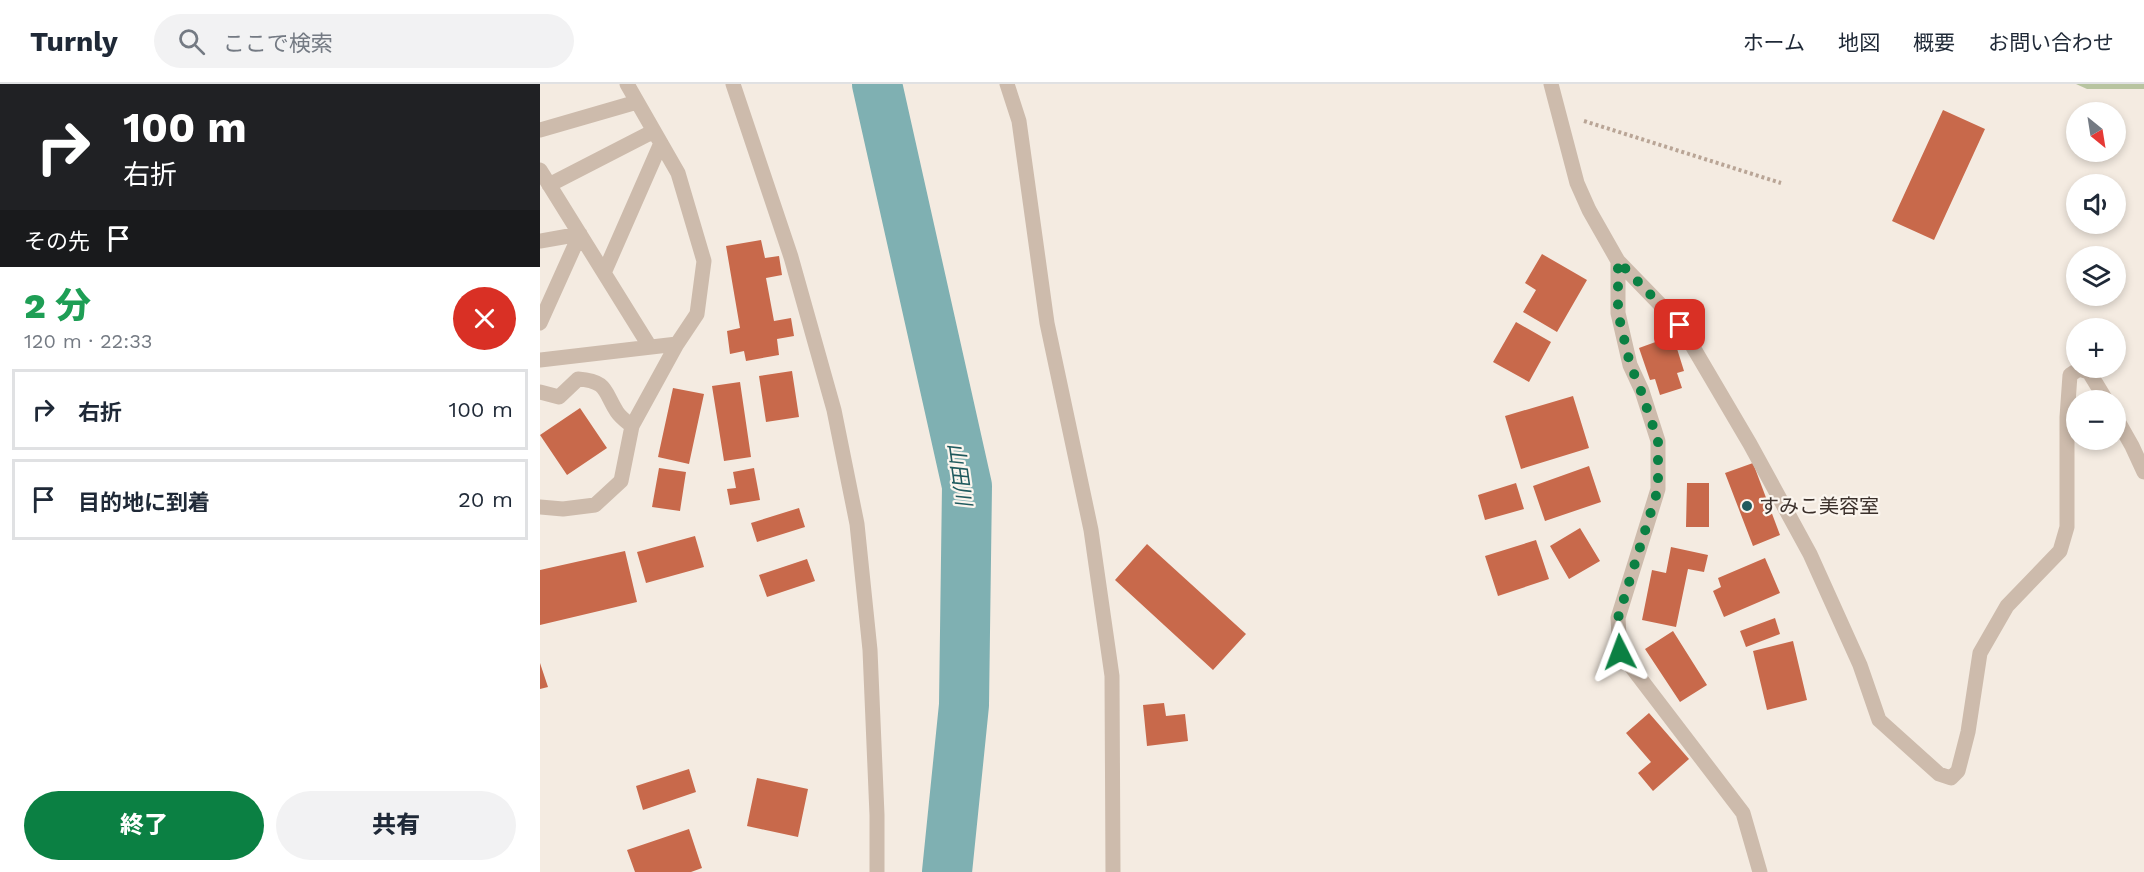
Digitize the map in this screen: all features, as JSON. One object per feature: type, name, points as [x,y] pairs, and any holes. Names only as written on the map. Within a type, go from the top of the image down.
[{"type":"street","points":[[540,507],[563,509],[595,505],[621,481],[632,426],[677,344],[697,314],[704,261],[678,174],[627,84]]},
{"type":"street","points":[[734,84],[791,257],[834,411],[857,524],[870,650],[877,872]]},
{"type":"street","points":[[1007,84],[1019,121],[1047,323],[1091,530],[1112,676],[1113,872]]},
{"type":"street","points":[[1551,84],[1577,183],[1589,210],[1618,261],[1680,325],[1750,444],[1810,554],[1860,665],[1880,720],[1945,776],[1951,778],[1958,771],[1968,732],[1980,652],[2007,606],[2060,551],[2067,527],[2067,450]]},
{"type":"street","points":[[540,130],[637,102]]},
{"type":"street","points":[[549,185],[657,137]]},
{"type":"street","points":[[604,273],[657,137]]},
{"type":"street","points":[[540,170],[650,347]]},
{"type":"street","points":[[540,241],[580,234]]},
{"type":"street","points":[[540,323],[580,234]]},
{"type":"street","points":[[1618,261],[1618,313],[1630,364],[1658,441],[1658,489],[1618,618],[1620,652],[1743,813],[1760,872]]},
{"type":"street","points":[[540,360],[677,344]]},
{"type":"street","points":[[2069,390],[2070,375],[2079,369],[2090,372],[2100,390]]},
{"type":"street","points":[[540,392],[559,397],[579,379],[587,379],[603,386],[618,414],[632,426]]},
{"type":"street","points":[[2126,435],[2144,472]]},
{"type":"path","points":[[1558,114],[1780,183]]},
{"type":"green space","points":[[2076,84],[2144,84],[2144,89],[2087,89]]},
{"type":"building","points":[[1943,110],[1985,129],[1934,240],[1892,221]]},
{"type":"building","points":[[761,240],[765,258],[779,256],[782,275],[766,278],[774,321],[791,318],[794,336],[777,339],[779,355],[746,361],[744,351],[730,354],[727,331],[740,328],[726,246]]},
{"type":"building","points":[[1542,254],[1587,280],[1557,332],[1523,312],[1536,290],[1525,283]]},
{"type":"building","points":[[1516,322],[1551,342],[1529,382],[1493,362]]},
{"type":"building","points":[[1669,323],[1684,371],[1677,373],[1682,388],[1660,395],[1655,379],[1650,380],[1639,348],[1661,340],[1657,327]]},
{"type":"building","points":[[792,371],[799,417],[766,422],[759,376]]},
{"type":"building","points":[[740,382],[751,457],[724,461],[712,386]]},
{"type":"building","points":[[673,388],[704,394],[689,464],[658,457]]},
{"type":"building","points":[[1573,396],[1589,448],[1521,469],[1505,416]]},
{"type":"building","points":[[580,408],[607,448],[567,475],[540,435]]},
{"type":"building","points":[[1753,463],[1780,535],[1753,546],[1725,473]]},
{"type":"building","points":[[1589,466],[1601,502],[1545,521],[1533,486]]},
{"type":"building","points":[[659,468],[686,472],[680,511],[652,507]]},
{"type":"building","points":[[754,468],[760,500],[730,505],[727,489],[736,488],[733,472]]},
{"type":"building","points":[[1516,483],[1524,509],[1485,520],[1478,495]]},
{"type":"building","points":[[1687,483],[1709,483],[1709,527],[1686,527]]},
{"type":"building","points":[[799,508],[805,527],[757,542],[751,523]]},
{"type":"building","points":[[1580,528],[1600,561],[1569,579],[1550,546]]},
{"type":"building","points":[[695,536],[704,567],[646,583],[637,552]]},
{"type":"building","points":[[1536,540],[1549,579],[1498,596],[1485,556]]},
{"type":"building","points":[[1147,544],[1246,634],[1213,670],[1115,580]]},
{"type":"building","points":[[1671,547],[1708,555],[1704,572],[1688,569],[1676,627],[1642,620],[1652,570],[1666,573]]},
{"type":"building","points":[[625,551],[637,602],[540,625],[540,570]]},
{"type":"building","points":[[1765,558],[1780,593],[1724,617],[1713,591],[1721,587],[1718,578]]},
{"type":"building","points":[[807,559],[815,581],[767,597],[759,575]]},
{"type":"building","points":[[1775,618],[1780,634],[1746,647],[1740,631]]},
{"type":"building","points":[[1673,631],[1707,685],[1680,702],[1645,649]]},
{"type":"building","points":[[1793,641],[1807,700],[1767,710],[1753,651]]},
{"type":"building","points":[[540,663],[548,687],[540,689]]},
{"type":"building","points":[[1164,703],[1166,716],[1185,714],[1188,741],[1147,746],[1143,705]]},
{"type":"building","points":[[1649,713],[1689,759],[1653,791],[1638,773],[1651,762],[1626,733]]},
{"type":"building","points":[[689,769],[696,792],[643,810],[636,786]]},
{"type":"building","points":[[757,778],[808,789],[798,837],[747,826]]},
{"type":"building","points":[[689,829],[702,868],[691,872],[635,872],[627,850]]},
{"type":"waterway","name":"山田川","points":[[877,84],[967,486],[964,705],[947,872]]},
{"type":"place","name":"すみこ美容室","points":[[1747,506]]},
{"type":"route","points":[[1620,652],[1618,618],[1658,489],[1658,441],[1630,364],[1618,313],[1618,261],[1680,325]]}]
